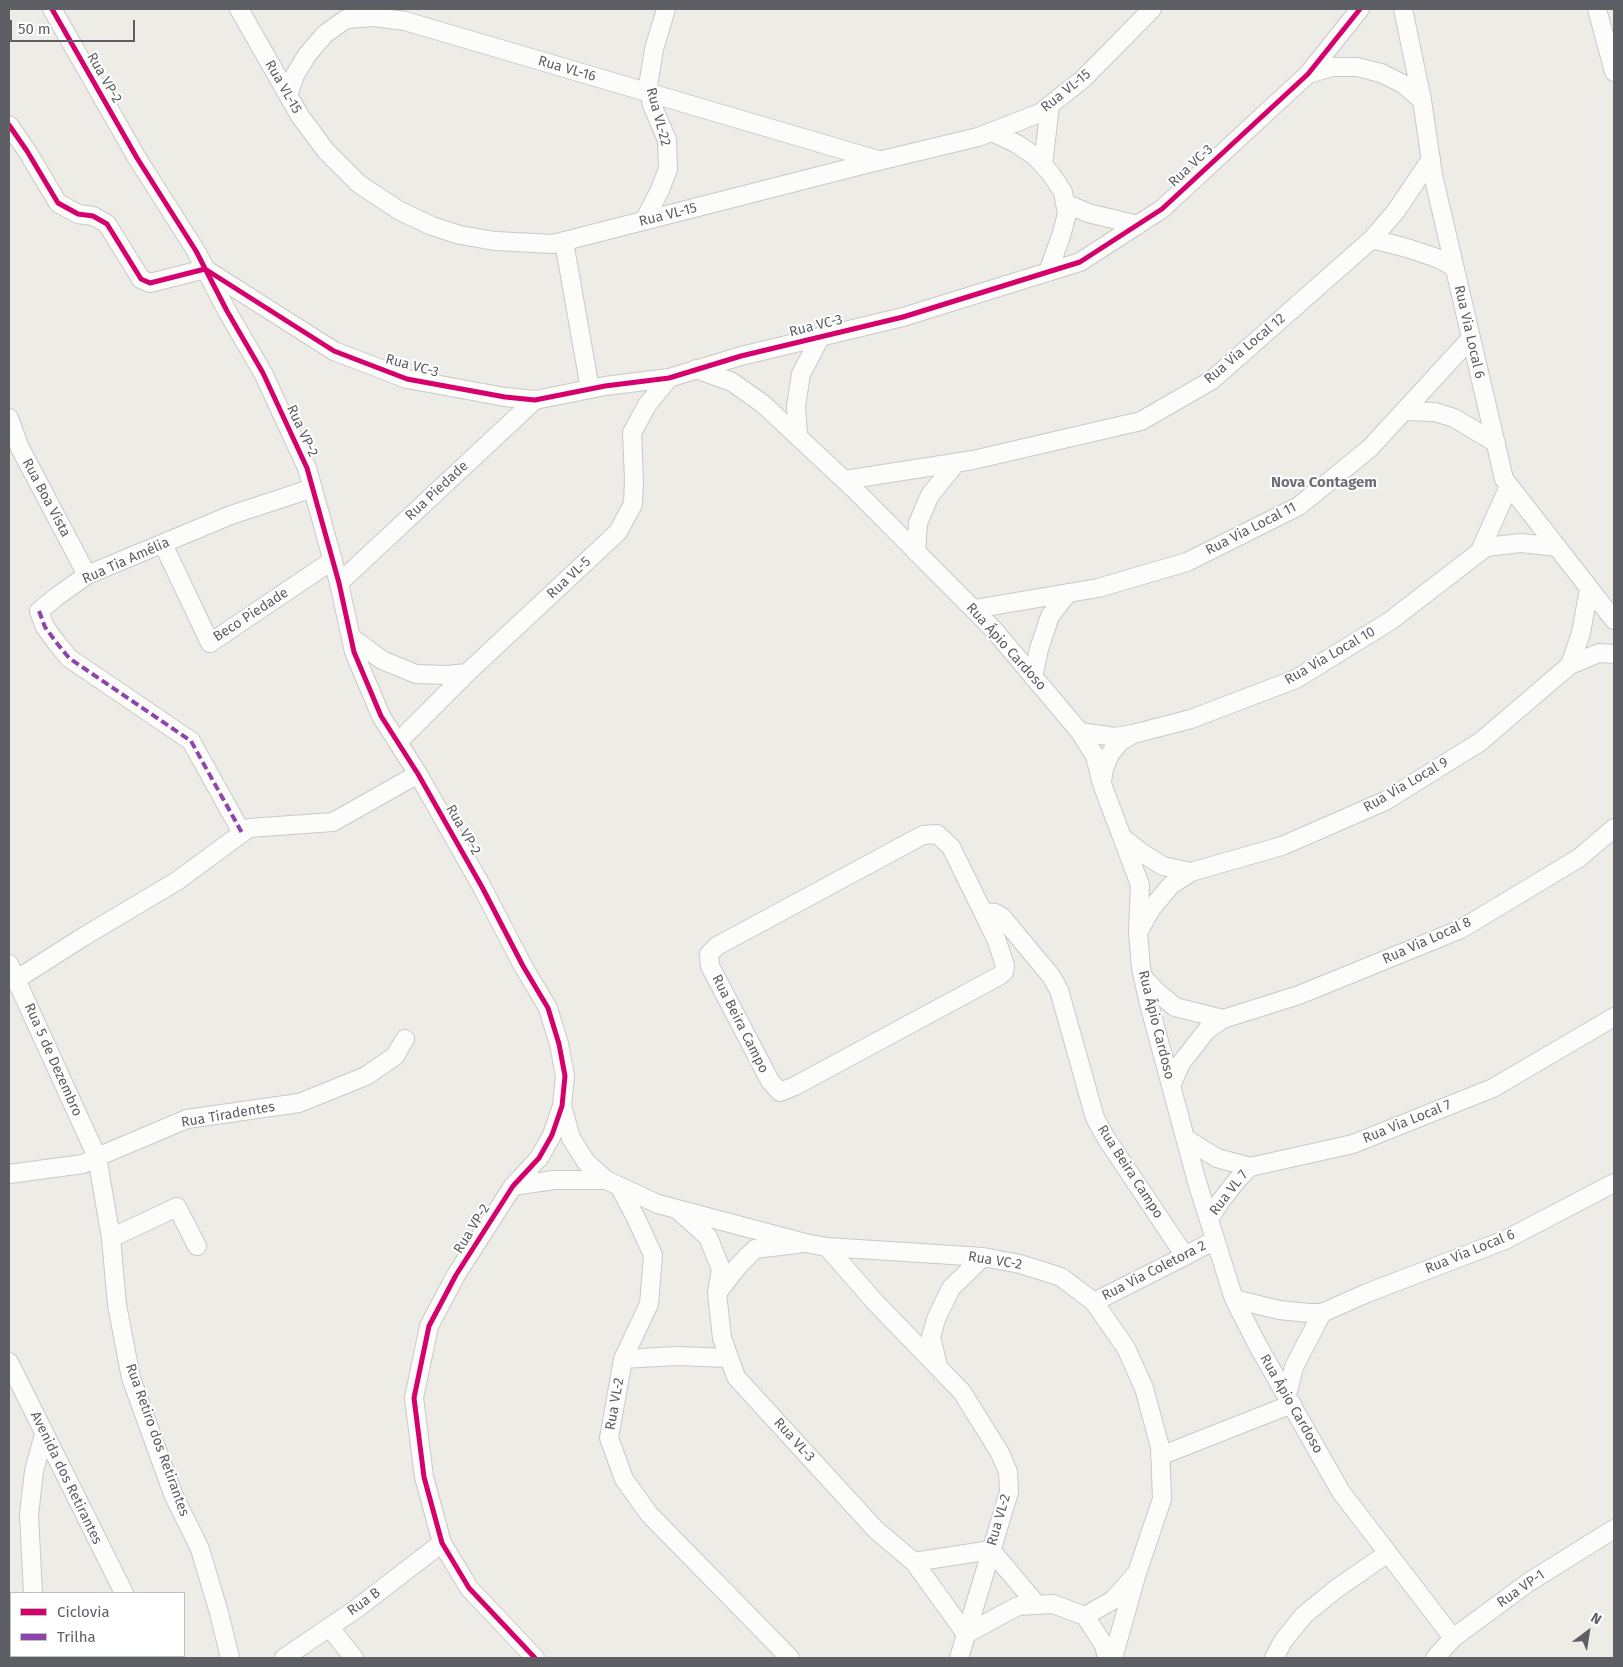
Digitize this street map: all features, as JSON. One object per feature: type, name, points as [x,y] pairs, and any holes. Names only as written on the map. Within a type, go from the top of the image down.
[{"type":"street","name":"Rua VP-2","points":[[52,9],[132,150],[196,251],[227,311],[263,373],[307,468],[339,583],[354,652],[381,716],[418,774],[548,1008],[559,1044],[565,1076],[562,1106],[552,1135],[539,1158],[513,1186],[456,1275],[428,1326],[414,1398],[424,1477],[442,1543],[469,1588],[535,1658]]},
{"type":"street","name":"Rua VL-15","points":[[239,9],[300,116],[326,151],[359,184],[400,211],[432,226],[495,241],[553,244],[992,132],[1040,113],[1083,79],[1152,9]]},
{"type":"street","name":"Rua VL-22","points":[[644,221],[660,190],[668,169],[668,140],[652,106],[648,86],[654,49],[666,9]]},
{"type":"street","name":"Rua VC-3","points":[[205,269],[334,352],[407,379],[505,397],[534,400],[590,389],[669,378],[741,356],[904,316],[1080,262],[1162,209],[1308,74],[1360,9]]},
{"type":"street","name":"Rua Via Local 6","points":[[1403,9],[1422,100],[1431,159],[1454,267],[1504,479],[1614,620]]},
{"type":"street","points":[[1597,9],[1614,72]]},
{"type":"street","name":"Rua VL-16","points":[[288,94],[295,75],[307,55],[326,34],[346,20],[374,17],[405,21],[879,161]]},
{"type":"street","points":[[1308,74],[1332,67],[1357,67],[1381,73],[1403,84],[1422,100]]},
{"type":"street","points":[[1043,165],[1050,105]]},
{"type":"street","points":[[9,125],[58,203],[78,214],[93,216],[107,224],[141,279],[150,283],[205,269]]},
{"type":"street","points":[[992,132],[1017,144],[1036,157],[1063,192],[1067,214],[1048,272]]},
{"type":"street","name":"Rua Via Local 12","points":[[845,480],[973,460],[1141,421],[1212,380],[1372,239],[1396,211],[1431,159]]},
{"type":"street","points":[[1065,203],[1088,213],[1138,224]]},
{"type":"street","points":[[1372,239],[1437,258],[1454,267]]},
{"type":"street","points":[[564,242],[590,389]]},
{"type":"street","points":[[798,436],[796,406],[801,374],[821,336]]},
{"type":"street","name":"Rua Via Local 11","points":[[974,610],[1098,588],[1187,562],[1298,506],[1370,448],[1471,338]]},
{"type":"street","name":"Rua Ápio Cardoso","points":[[696,370],[732,382],[763,404],[845,480],[994,630],[1080,732],[1094,756],[1102,784],[1140,884],[1138,932],[1143,977],[1149,1004],[1215,1240],[1234,1299],[1257,1344],[1341,1492],[1453,1638]]},
{"type":"street","name":"Rua VL-5","points":[[398,742],[467,673],[618,532],[633,504],[632,433],[647,405],[669,378]]},
{"type":"street","name":"Rua Piedade","points":[[339,583],[534,400]]},
{"type":"street","points":[[1404,411],[1435,412],[1454,418],[1496,443]]},
{"type":"street","name":"Rua Boa Vista","points":[[9,418],[14,450],[88,575]]},
{"type":"street","points":[[916,552],[918,523],[930,495],[956,463]]},
{"type":"street","name":"Rua Via Local 10","points":[[1480,551],[1509,486]]},
{"type":"street","name":"Rua Tia Amélia","points":[[242,833],[191,741],[69,658],[45,627],[39,611],[88,575],[231,515],[313,488]]},
{"type":"street","name":"Rua Via Local 10","points":[[1080,732],[1115,737],[1133,734],[1191,719],[1296,679],[1390,621],[1486,547],[1521,543],[1557,547]]},
{"type":"street","name":"Beco Piedade","points":[[163,544],[210,643],[333,560]]},
{"type":"street","points":[[1570,665],[1581,633],[1590,589]]},
{"type":"street","points":[[1034,677],[1039,649],[1050,616],[1068,593]]},
{"type":"street","points":[[351,637],[382,660],[416,674],[447,675],[467,673]]},
{"type":"street","name":"Rua Via Local 9","points":[[1138,932],[1151,910],[1171,885],[1191,872],[1282,846],[1385,801],[1480,742],[1570,665],[1599,653],[1614,654]]},
{"type":"street","name":"Rua Via Local 10","points":[[1102,784],[1104,768],[1110,754],[1120,742],[1133,734]]},
{"type":"street","points":[[13,972],[84,937],[177,881],[249,828],[333,822],[418,774]]},
{"type":"street","name":"Rua Via Local 8","points":[[1171,1086],[1181,1063],[1207,1030],[1223,1019],[1299,995],[1460,928],[1579,858],[1614,828]]},
{"type":"street","name":"Rua Beira Campo","points":[[937,834],[952,847],[983,912],[997,941],[1005,966],[1004,972],[795,1086],[780,1092],[770,1081],[710,966],[709,954],[717,946],[923,835],[937,834]]},
{"type":"street","name":"Rua Via Local 9","points":[[1122,836],[1142,853],[1163,866],[1191,872]]},
{"type":"street","name":"Rua Beira Campo","points":[[983,912],[994,913],[1002,917],[1051,976],[1059,990],[1095,1118],[1106,1138],[1185,1256]]},
{"type":"street","name":"Rua 5 de Dezembro","points":[[13,972],[97,1157]]},
{"type":"street","points":[[1143,977],[1156,991],[1175,1006],[1223,1019]]},
{"type":"street","name":"Rua Via Local 7","points":[[1186,1139],[1217,1158],[1250,1166],[1353,1144],[1493,1088],[1614,1017]]},
{"type":"street","name":"Rua Tiradentes","points":[[9,1174],[83,1164],[187,1119],[299,1103],[366,1076],[395,1056],[405,1039]]},
{"type":"street","name":"Rua VC-2","points":[[562,1106],[571,1138],[586,1162],[612,1183],[658,1204],[805,1243],[827,1247],[983,1257],[1020,1264],[1061,1278],[1094,1302],[1126,1348],[1144,1388],[1160,1447],[1162,1499],[1137,1573],[1113,1658]]},
{"type":"street","name":"Rua Retiro dos Retirantes","points":[[97,1157],[111,1238],[117,1306],[131,1378],[173,1494],[200,1550],[230,1658]]},
{"type":"street","name":"Rua VL 7","points":[[1209,1219],[1226,1194],[1250,1166]]},
{"type":"street","points":[[513,1186],[554,1180],[612,1183]]},
{"type":"street","name":"Rua VL-2","points":[[612,1183],[635,1216],[653,1256],[649,1304],[624,1360],[609,1438],[624,1479],[649,1514],[790,1658]]},
{"type":"street","name":"Rua Via Local 6","points":[[1234,1299],[1279,1310],[1309,1313],[1322,1312],[1506,1240],[1614,1183]]},
{"type":"street","points":[[111,1238],[177,1208],[197,1246]]},
{"type":"street","name":"Rua VL-3","points":[[676,1208],[708,1237],[721,1269],[717,1293],[722,1338],[736,1377],[876,1530],[914,1562],[966,1634]]},
{"type":"street","name":"Rua Via Coletora 2","points":[[1094,1302],[1215,1240]]},
{"type":"street","points":[[717,1293],[739,1265],[755,1249],[805,1243]]},
{"type":"street","name":"Rua VL-2","points":[[827,1247],[875,1302],[962,1392],[1000,1453],[1008,1472],[1008,1492],[959,1658]]},
{"type":"street","name":"Rua VL-2","points":[[939,1369],[930,1337],[936,1319],[951,1288],[983,1257]]},
{"type":"street","points":[[1160,1456],[1290,1400],[1294,1367],[1322,1312]]},
{"type":"street","points":[[624,1360],[676,1356],[729,1358]]},
{"type":"street","name":"Avenida dos Retirantes","points":[[9,1362],[123,1592]]},
{"type":"street","points":[[33,1592],[29,1515],[34,1471],[44,1434]]},
{"type":"street","name":"Rua VP-1","points":[[1435,1658],[1453,1638],[1529,1582],[1614,1529]]},
{"type":"street","name":"Rua B","points":[[284,1658],[442,1543]]},
{"type":"street","points":[[914,1562],[991,1550],[1037,1605]]},
{"type":"street","points":[[1274,1658],[1282,1641],[1304,1615],[1336,1589],[1388,1553]]},
{"type":"street","points":[[1084,1616],[1113,1600],[1137,1573]]},
{"type":"street","points":[[966,1634],[1018,1606],[1053,1604],[1084,1616],[1104,1645],[1106,1658]]},
{"type":"street","points":[[329,1627],[354,1658]]},
{"type":"marked path","points":[[39,611],[45,627],[69,658],[191,741],[242,833]]},
{"type":"cycle path","points":[[52,9],[137,158],[196,251],[227,311],[263,373],[307,468],[339,583],[354,652],[381,716],[418,774],[548,1008],[559,1044],[565,1076],[562,1106],[552,1135],[539,1158],[513,1186],[456,1275],[429,1326],[414,1398],[424,1477],[442,1543],[469,1588],[535,1658]]},
{"type":"cycle path","points":[[9,125],[58,203],[78,214],[93,216],[107,224],[141,279],[150,283],[205,269],[334,351],[407,379],[505,397],[535,400],[605,386],[669,378],[741,356],[903,317],[1080,262],[1162,209],[1308,74],[1360,9]]},
{"type":"district","name":"Nova Contagem","points":[[1324,483]]}]
